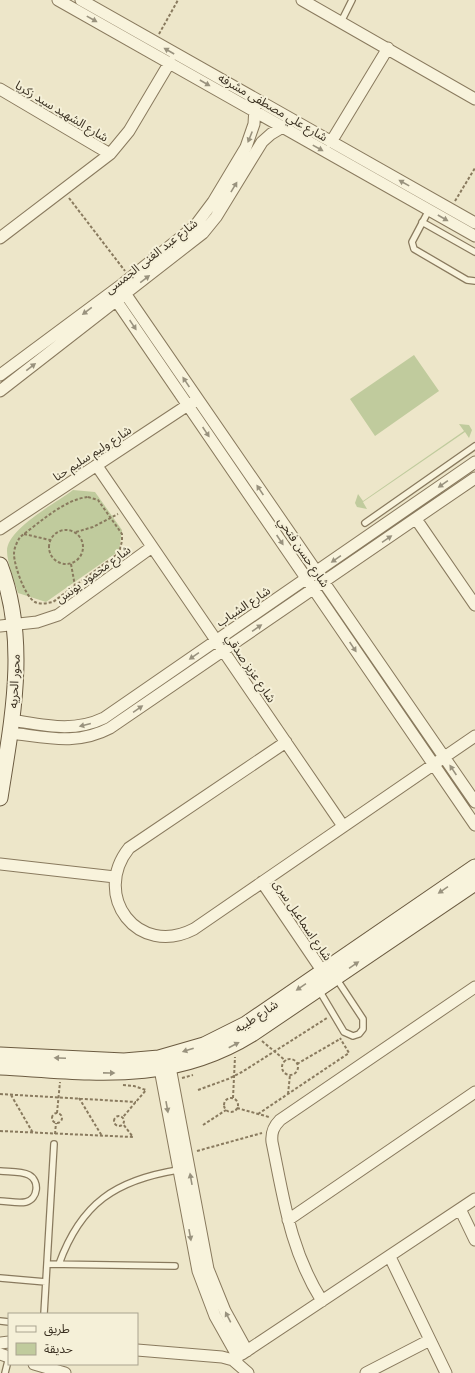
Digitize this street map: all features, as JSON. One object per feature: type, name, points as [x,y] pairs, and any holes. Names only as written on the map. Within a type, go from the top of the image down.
[{"type":"main road","name":"محور الحريه","points":[[0,565],[10,596],[7,625],[16,675],[0,798]]},
{"type":"main road","name":"شارع طيبه","points":[[0,1067],[111,1073],[171,1070],[230,1047],[318,989],[329,975],[475,867]]},
{"type":"main road","name":"شارع طيبه","points":[[0,1055],[124,1061],[159,1058],[204,1045],[236,1030],[329,975],[475,883]]},
{"type":"street","name":"شارع علي مصطفى مشرفه","points":[[58,0],[170,62],[281,127],[475,236]]},
{"type":"street","name":"شارع علي مصطفى مشرفه","points":[[81,0],[475,223]]},
{"type":"street","points":[[302,0],[475,99]]},
{"type":"street","points":[[331,142],[388,48]]},
{"type":"street","points":[[0,238],[110,154],[129,130],[170,62]]},
{"type":"street","name":"شارع الشهيد سيد زكريا","points":[[0,89],[110,154]]},
{"type":"street","name":"شارع عبد الغنى الجمسى","points":[[123,289],[130,278],[188,232],[208,211],[251,135],[255,112],[254,99]]},
{"type":"street","name":"شارع عبد الغنى الجمسى","points":[[0,391],[123,289],[203,233],[216,217],[262,142],[281,127],[295,122]]},
{"type":"street","name":"شارع حسن فتحي","points":[[123,289],[475,802]]},
{"type":"street","name":"شارع عبد الغنى الجمسى","points":[[1,371],[113,297]]},
{"type":"street","name":"شارع حسن فتحي","points":[[113,297],[475,825]]},
{"type":"street","name":"شارع وليم سليم حنا","points":[[0,529],[97,466],[197,398]]},
{"type":"street","name":"شارع الشباب","points":[[10,726],[68,728],[96,722],[112,713],[216,640],[317,573],[475,462]]},
{"type":"street","name":"شارع عزيز صدقي","points":[[97,466],[343,826]]},
{"type":"street","points":[[10,726],[68,740],[79,739],[100,733],[120,722],[475,478]]},
{"type":"street","points":[[416,519],[475,605]]},
{"type":"street","name":"شارع محمود يونس","points":[[7,625],[37,622],[58,615],[152,547]]},
{"type":"street","points":[[286,742],[138,841],[122,856],[115,878],[116,896],[127,918],[138,928],[146,933],[166,937],[185,933],[194,928],[475,736]]},
{"type":"street","points":[[0,864],[115,878]]},
{"type":"street","name":"شارع اسماعيل سرى","points":[[262,882],[329,975]]},
{"type":"street","points":[[322,1301],[304,1270],[288,1220],[272,1142],[273,1130],[280,1120],[475,987]]},
{"type":"street","points":[[171,1070],[208,1268],[225,1311],[240,1356],[248,1373]]},
{"type":"street","points":[[171,1070],[178,1170],[198,1271],[215,1316],[240,1356]]},
{"type":"street","points":[[288,1220],[475,1092]]},
{"type":"street","points":[[138,1350],[240,1356],[475,1199]]},
{"type":"street","points":[[460,1209],[475,1240]]},
{"type":"street","points":[[390,1257],[446,1373]]},
{"type":"street","points":[[366,1373],[430,1340]]},
{"type":"street","points":[[37,1365],[64,1373]]},
{"type":"lane","points":[[341,22],[352,0]]},
{"type":"lane","points":[[429,210],[412,242],[414,248],[467,280],[475,282]]},
{"type":"lane","points":[[422,222],[475,252]]},
{"type":"lane","points":[[365,523],[475,446]]},
{"type":"lane","points":[[318,989],[346,1034],[356,1035],[363,1029],[363,1019],[329,975]]},
{"type":"lane","points":[[44,1313],[54,1144]]},
{"type":"lane","points":[[59,1264],[66,1245],[76,1227],[89,1211],[103,1198],[120,1186],[139,1178],[178,1170]]},
{"type":"lane","points":[[0,1172],[29,1175],[34,1179],[36,1192],[27,1202],[0,1201]]},
{"type":"lane","points":[[47,1264],[175,1266]]},
{"type":"lane","points":[[0,1278],[46,1282]]},
{"type":"lane","points":[[5,1373],[8,1361]]},
{"type":"path","points":[[155,42],[178,0]]},
{"type":"path","points":[[450,209],[475,168]]},
{"type":"path","points":[[63,190],[130,278]]},
{"type":"path","points":[[88,497],[98,500],[111,518],[122,534],[119,553],[76,587],[53,602],[44,604],[35,602],[28,596],[15,561],[14,552],[16,544],[24,534],[78,498],[88,497]]},
{"type":"path","points":[[76,532],[82,540],[83,550],[79,558],[71,564],[61,564],[53,559],[49,550],[50,540],[57,532],[61,530],[76,532],[93,528],[126,509]]},
{"type":"path","points":[[24,534],[50,540]]},
{"type":"path","points":[[71,564],[76,587],[74,604]]},
{"type":"path","points":[[322,1012],[330,1023]]},
{"type":"path","points":[[198,1090],[235,1076],[333,1014]]},
{"type":"path","points":[[258,1114],[349,1053],[336,1034]]},
{"type":"path","points":[[290,1075],[295,1073],[297,1064],[340,1038]]},
{"type":"path","points":[[261,1041],[286,1061],[292,1060],[297,1064]]},
{"type":"path","points":[[235,1057],[233,1098],[237,1102],[237,1108]]},
{"type":"path","points":[[286,1061],[282,1070],[290,1075]]},
{"type":"path","points":[[171,1070],[181,1081]]},
{"type":"path","points":[[288,1094],[290,1075]]},
{"type":"path","points":[[57,1113],[60,1082]]},
{"type":"path","points":[[0,1131],[133,1137],[123,1124],[123,1117],[146,1090]]},
{"type":"path","points":[[0,1094],[136,1102]]},
{"type":"path","points":[[11,1094],[33,1133]]},
{"type":"path","points":[[79,1098],[102,1136]]},
{"type":"path","points":[[226,1110],[225,1101],[233,1098]]},
{"type":"path","points":[[203,1125],[226,1110],[232,1111],[237,1108],[280,1120]]},
{"type":"path","points":[[56,1123],[62,1119],[61,1115],[57,1113]]},
{"type":"path","points":[[55,1134],[56,1123],[53,1121],[52,1116],[57,1113]]},
{"type":"path","points":[[123,1117],[118,1116],[114,1119],[118,1126],[123,1124]]},
{"type":"path","points":[[186,1154],[273,1130]]},
{"type":"green space","points":[[414,355],[439,391],[375,436],[350,399]]},
{"type":"green space","points":[[459,424],[469,425],[472,430],[469,438],[465,432],[363,502],[367,509],[357,507],[355,503],[358,494],[363,501],[464,431]]},
{"type":"green space","points":[[73,490],[95,492],[122,530],[119,551],[46,602],[18,593],[7,556],[9,543],[23,525]]}]
